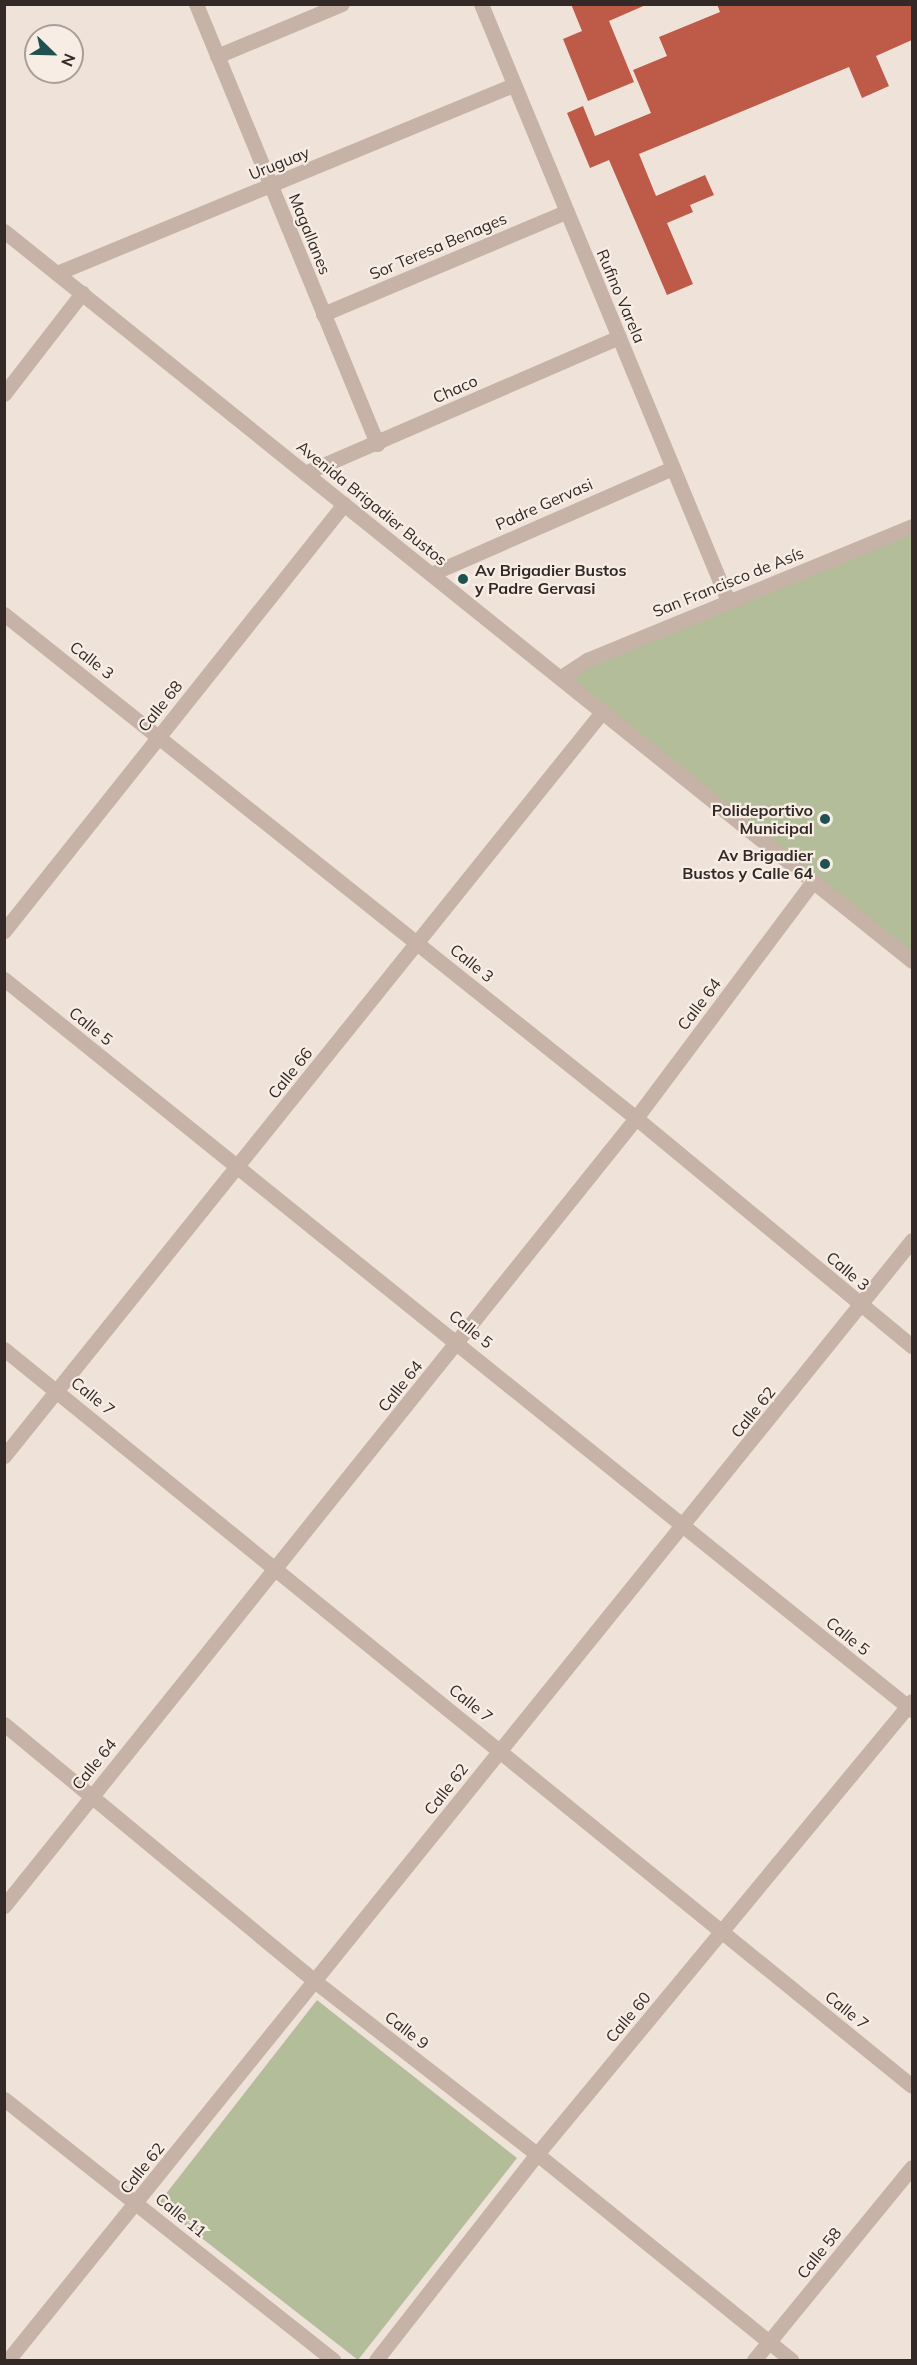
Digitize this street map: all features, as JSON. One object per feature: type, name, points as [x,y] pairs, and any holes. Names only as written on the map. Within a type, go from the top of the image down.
[{"type":"street","name":"Magallanes","points":[[196,4],[377,444]]},
{"type":"street","points":[[217,56],[342,4]]},
{"type":"street","name":"Rufino Varela","points":[[481,4],[728,602]]},
{"type":"street","name":"Uruguay","points":[[57,273],[514,85]]},
{"type":"street","name":"Sor Teresa Benages","points":[[323,314],[566,212]]},
{"type":"street","name":"Avenida Brigadier Bustos","points":[[4,231],[912,961]]},
{"type":"street","points":[[4,394],[82,293]]},
{"type":"street","name":"Chaco","points":[[305,473],[377,444],[619,337]]},
{"type":"street","name":"Padre Gervasi","points":[[431,574],[673,468]]},
{"type":"street","name":"Calle 68","points":[[4,931],[344,504]]},
{"type":"street","name":"San Francisco de Asís","points":[[561,677],[586,660],[912,526]]},
{"type":"street","name":"Calle 3","points":[[4,614],[159,735],[636,1118],[912,1346]]},
{"type":"street","name":"Calle 66","points":[[4,1456],[59,1392],[602,712]]},
{"type":"street","name":"Calle 64","points":[[4,1906],[636,1118],[813,881]]},
{"type":"street","name":"Calle 5","points":[[4,979],[458,1341],[684,1528],[911,1706]]},
{"type":"street","name":"Calle 62","points":[[8,2361],[317,1983],[500,1750],[684,1528],[912,1240]]},
{"type":"street","name":"Calle 7","points":[[4,1348],[912,2086]]},
{"type":"street","name":"Calle 60","points":[[376,2361],[537,2154],[911,1706]]},
{"type":"street","name":"Calle 9","points":[[4,1724],[317,1983],[537,2154],[791,2361]]},
{"type":"street","name":"Calle 11","points":[[4,2099],[137,2202],[333,2361]]},
{"type":"street","name":"Calle 58","points":[[754,2361],[912,2168]]},
{"type":"green space","name":"Polideportivo Municipal","points":[[912,529],[912,961],[561,677]]},
{"type":"green space","points":[[317,2000],[517,2158],[358,2360],[158,2204]]},
{"type":"building","points":[[571,4],[648,4],[609,21],[634,82],[588,101],[563,39],[582,31]]},
{"type":"building","points":[[717,4],[912,4],[912,40],[876,56],[889,86],[862,98],[849,67],[639,154],[656,196],[705,175],[714,195],[690,205],[693,212],[667,223],[693,284],[667,295],[609,160],[590,168],[567,113],[583,106],[595,136],[651,113],[633,70],[667,56],[659,37],[720,12]]},
{"type":"place","name":"Av Brigadier Bustos y Padre Gervasi","points":[[463,579]]},
{"type":"place","name":"Polideportivo Municipal","points":[[825,819]]},
{"type":"place","name":"Av Brigadier Bustos y Calle 64","points":[[825,864]]}]
